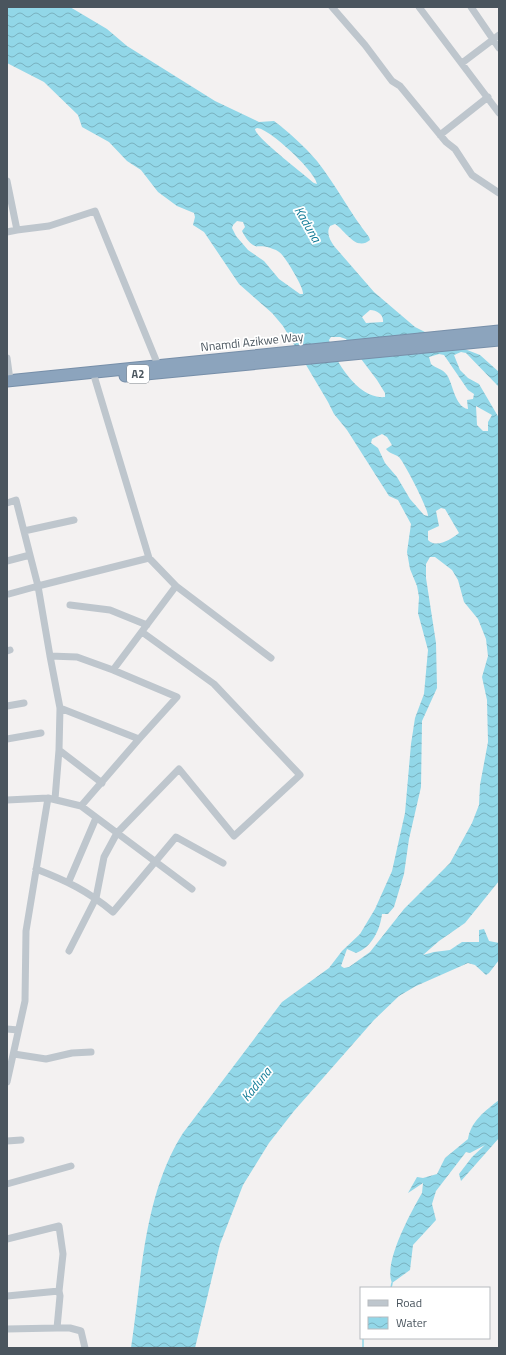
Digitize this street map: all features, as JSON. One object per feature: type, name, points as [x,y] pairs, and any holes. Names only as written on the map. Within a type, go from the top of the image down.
[{"type":"highway","name":"Nnamdi Azikwe Way","points":[[8,383],[95,379],[269,358],[471,338],[499,331]]},
{"type":"highway","name":"Nnamdi Azikwe Way","points":[[471,338],[499,340]]},
{"type":"highway","name":"Nnamdi Azikwe Way","points":[[8,383],[158,365],[269,358]]},
{"type":"street","points":[[332,7],[365,45],[392,81],[400,86],[440,135],[455,149],[472,175],[499,193]]},
{"type":"street","points":[[419,7],[499,113]]},
{"type":"street","points":[[471,7],[492,40],[499,48]]},
{"type":"street","points":[[462,63],[499,35]]},
{"type":"street","points":[[440,135],[488,97]]},
{"type":"street","points":[[7,181],[17,230]]},
{"type":"street","points":[[7,232],[49,226],[95,211],[158,365]]},
{"type":"street","points":[[7,358],[8,383]]},
{"type":"street","points":[[95,379],[149,558],[176,586],[272,658]]},
{"type":"street","points":[[7,502],[16,500],[24,531],[38,586],[60,708],[59,750],[52,799],[36,869],[26,931],[24,1001],[7,1082]]},
{"type":"street","points":[[24,531],[74,520]]},
{"type":"street","points":[[7,561],[30,555]]},
{"type":"street","points":[[9,594],[149,558]]},
{"type":"street","points":[[113,670],[176,586]]},
{"type":"street","points":[[70,605],[110,610],[147,625]]},
{"type":"street","points":[[69,951],[96,898],[104,857],[117,833],[179,769],[234,836],[300,775],[214,684],[142,632]]},
{"type":"street","points":[[50,656],[77,657],[113,670],[177,697],[81,806]]},
{"type":"street","points":[[7,706],[24,703]]},
{"type":"street","points":[[60,708],[139,739]]},
{"type":"street","points":[[7,739],[41,733]]},
{"type":"street","points":[[59,750],[102,783]]},
{"type":"street","points":[[7,800],[52,799],[81,806],[192,889]]},
{"type":"street","points":[[69,881],[96,818]]},
{"type":"street","points":[[36,869],[69,881],[96,898],[113,912],[176,837],[223,863]]},
{"type":"street","points":[[7,1029],[18,1030]]},
{"type":"street","points":[[11,1059],[46,1059],[72,1053],[91,1052]]},
{"type":"street","points":[[7,1141],[21,1140]]},
{"type":"street","points":[[7,1184],[71,1166]]},
{"type":"street","points":[[7,1239],[59,1226],[63,1254],[57,1328]]},
{"type":"street","points":[[7,1296],[59,1291]]},
{"type":"street","points":[[7,1329],[70,1328],[81,1330],[85,1348]]},
{"type":"water","name":"Kaduna","points":[[7,7],[70,7],[107,29],[127,46],[215,101],[259,122],[274,121],[297,140],[317,161],[369,237],[370,240],[365,243],[355,242],[335,224],[330,226],[328,231],[334,246],[374,292],[415,327],[439,339],[480,355],[499,372],[499,387],[466,353],[461,352],[454,355],[460,370],[468,378],[479,384],[499,418],[499,881],[465,923],[439,941],[423,955],[450,950],[462,942],[479,942],[479,930],[484,929],[489,941],[499,943],[499,960],[486,975],[475,965],[468,963],[416,986],[399,996],[374,1020],[294,1111],[269,1143],[243,1185],[220,1244],[195,1348],[131,1348],[146,1237],[152,1210],[170,1157],[183,1133],[282,1002],[329,968],[342,951],[360,934],[375,909],[392,871],[405,813],[411,744],[415,718],[424,694],[428,650],[418,613],[419,597],[417,586],[410,569],[407,552],[411,524],[398,500],[389,496],[347,430],[334,414],[283,326],[272,313],[239,284],[204,232],[193,225],[195,217],[194,213],[177,206],[158,192],[141,170],[127,161],[109,142],[82,127],[78,115],[44,82],[7,63]],"holes":[[[257,128],[263,130],[281,143],[309,170],[315,178],[317,184],[281,156],[257,133],[255,129]],[[237,221],[243,222],[245,227],[242,231],[251,243],[257,246],[268,247],[281,254],[295,275],[301,286],[303,294],[300,294],[279,279],[264,261],[248,250],[236,236],[232,228]],[[370,310],[377,312],[383,319],[383,322],[366,323],[362,317]],[[331,337],[346,339],[377,380],[385,393],[385,397],[375,396],[357,386],[342,368],[329,340]],[[439,354],[444,355],[468,390],[474,394],[473,399],[467,400],[468,409],[457,400],[447,375],[431,364],[429,357]],[[476,406],[492,415],[488,422],[488,431],[483,431],[477,425]],[[382,434],[387,437],[392,445],[386,449],[399,457],[402,461],[420,496],[428,516],[424,515],[410,499],[397,477],[385,463],[378,448],[371,443],[372,439]],[[441,508],[445,509],[459,533],[444,542],[436,544],[428,540],[428,531],[439,526],[436,511]],[[430,557],[435,557],[452,570],[458,580],[464,602],[478,619],[486,639],[488,656],[482,677],[487,700],[488,742],[480,785],[479,805],[472,823],[450,863],[404,909],[370,952],[349,967],[344,968],[341,966],[347,949],[356,953],[367,947],[377,932],[382,914],[388,914],[394,907],[404,874],[409,839],[421,787],[422,721],[437,688],[436,643],[426,578],[426,564]]]},
{"type":"water","points":[[499,1100],[499,1138],[461,1181],[459,1174],[472,1157],[485,1145],[470,1153],[466,1152],[436,1191],[432,1204],[436,1220],[413,1245],[410,1270],[392,1283],[390,1274],[391,1263],[395,1251],[411,1212],[422,1193],[423,1183],[408,1193],[417,1177],[423,1178],[437,1174],[445,1158],[468,1139],[472,1127],[479,1117]]},
{"type":"waterway","points":[[391,1287],[392,1283]]},
{"type":"waterway","points":[[363,1339],[363,1348]]}]
